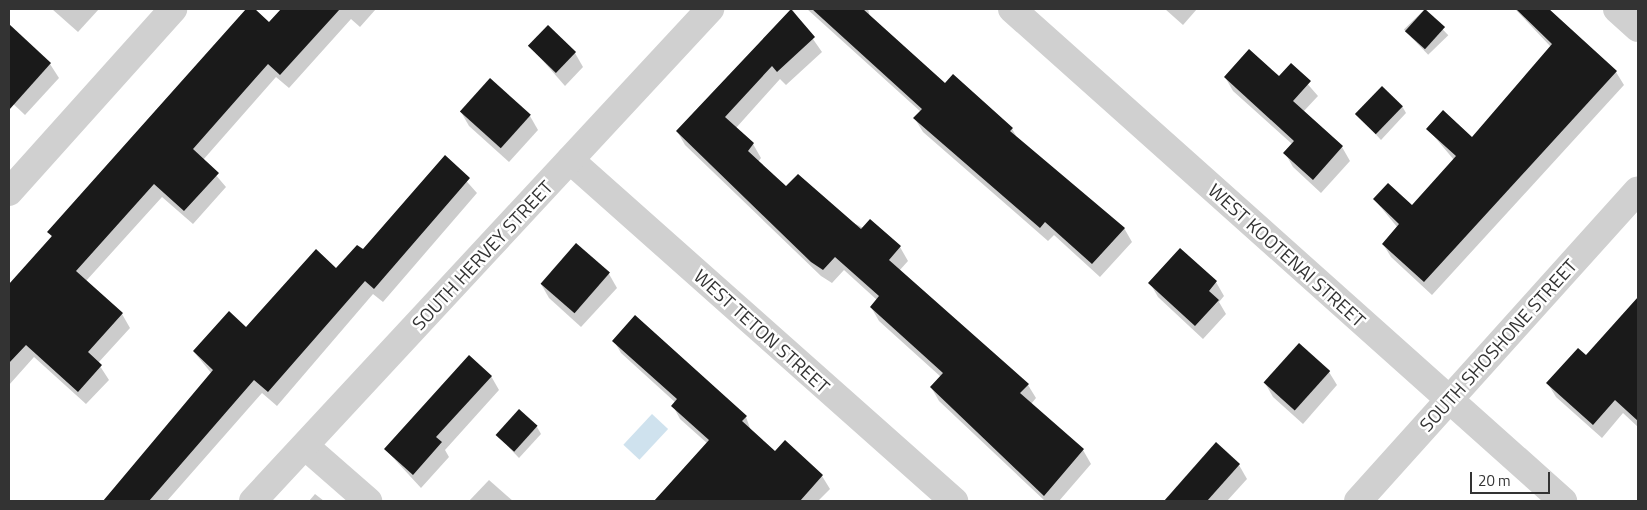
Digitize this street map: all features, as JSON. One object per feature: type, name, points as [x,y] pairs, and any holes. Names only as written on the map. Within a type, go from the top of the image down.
[{"type":"street","points":[[9,192],[173,9]]},
{"type":"street","name":"SOUTH HERVEY STREET","points":[[253,501],[710,9]]},
{"type":"street","name":"WEST KOOTENAI STREET","points":[[1012,9],[1563,501]]},
{"type":"street","points":[[1617,9],[1638,28]]},
{"type":"street","name":"WEST TETON STREET","points":[[570,160],[954,501]]},
{"type":"street","name":"SOUTH SHOSHONE STREET","points":[[1358,501],[1450,401],[1490,350],[1638,190]]},
{"type":"street","points":[[305,446],[368,501]]},
{"type":"water","points":[[652,414],[668,429],[639,460],[623,445]]},
{"type":"building","points":[[246,9],[255,9],[269,22],[281,9],[340,9],[280,75],[268,64],[193,149],[219,173],[184,211],[154,184],[76,271],[123,313],[88,352],[102,365],[78,392],[26,345],[9,363],[9,284],[52,236],[47,232]]},
{"type":"building","points":[[791,9],[815,37],[777,72],[772,66],[725,117],[754,143],[748,151],[786,186],[798,174],[861,229],[870,219],[901,246],[889,260],[1029,384],[1020,393],[1084,449],[1044,496],[930,387],[943,373],[870,307],[879,296],[835,257],[823,270],[811,262],[676,131]]},
{"type":"building","points":[[812,9],[863,9],[945,83],[953,74],[1013,128],[1010,131],[1125,228],[1092,264],[1045,222],[1040,228],[913,118],[922,109]]},
{"type":"building","points":[[1425,9],[1445,27],[1425,49],[1405,31]]},
{"type":"building","points":[[1516,9],[1549,9],[1617,71],[1424,282],[1382,244],[1399,224],[1373,199],[1388,183],[1412,205],[1456,156],[1426,129],[1443,110],[1472,137],[1552,44]]},
{"type":"building","points":[[9,24],[51,63],[9,110]]},
{"type":"building","points":[[548,25],[576,52],[556,73],[528,46]]},
{"type":"building","points":[[1249,49],[1279,76],[1291,63],[1311,81],[1293,101],[1343,146],[1313,180],[1283,153],[1294,141],[1224,77]]},
{"type":"building","points":[[490,78],[531,115],[501,148],[460,111]]},
{"type":"building","points":[[1382,86],[1403,106],[1376,134],[1355,114]]},
{"type":"building","points":[[445,155],[470,178],[374,289],[365,281],[268,392],[254,380],[149,501],[103,501],[213,370],[193,351],[229,311],[246,327],[316,249],[336,268],[357,245],[363,249]]},
{"type":"building","points":[[576,243],[610,273],[575,313],[541,284]]},
{"type":"building","points":[[1180,248],[1217,281],[1209,291],[1219,300],[1195,326],[1148,283]]},
{"type":"building","points":[[1638,297],[1638,421],[1615,400],[1593,425],[1546,383],[1578,348],[1586,355]]},
{"type":"building","points":[[635,315],[747,416],[742,421],[775,451],[785,440],[823,475],[800,501],[654,501],[709,440],[671,406],[677,399],[612,341]]},
{"type":"building","points":[[1299,343],[1330,371],[1295,410],[1264,382]]},
{"type":"building","points":[[469,355],[492,376],[436,437],[442,442],[413,475],[384,449]]},
{"type":"building","points":[[519,409],[538,426],[514,452],[496,435]]},
{"type":"building","points":[[1216,442],[1240,464],[1207,501],[1164,501]]}]
